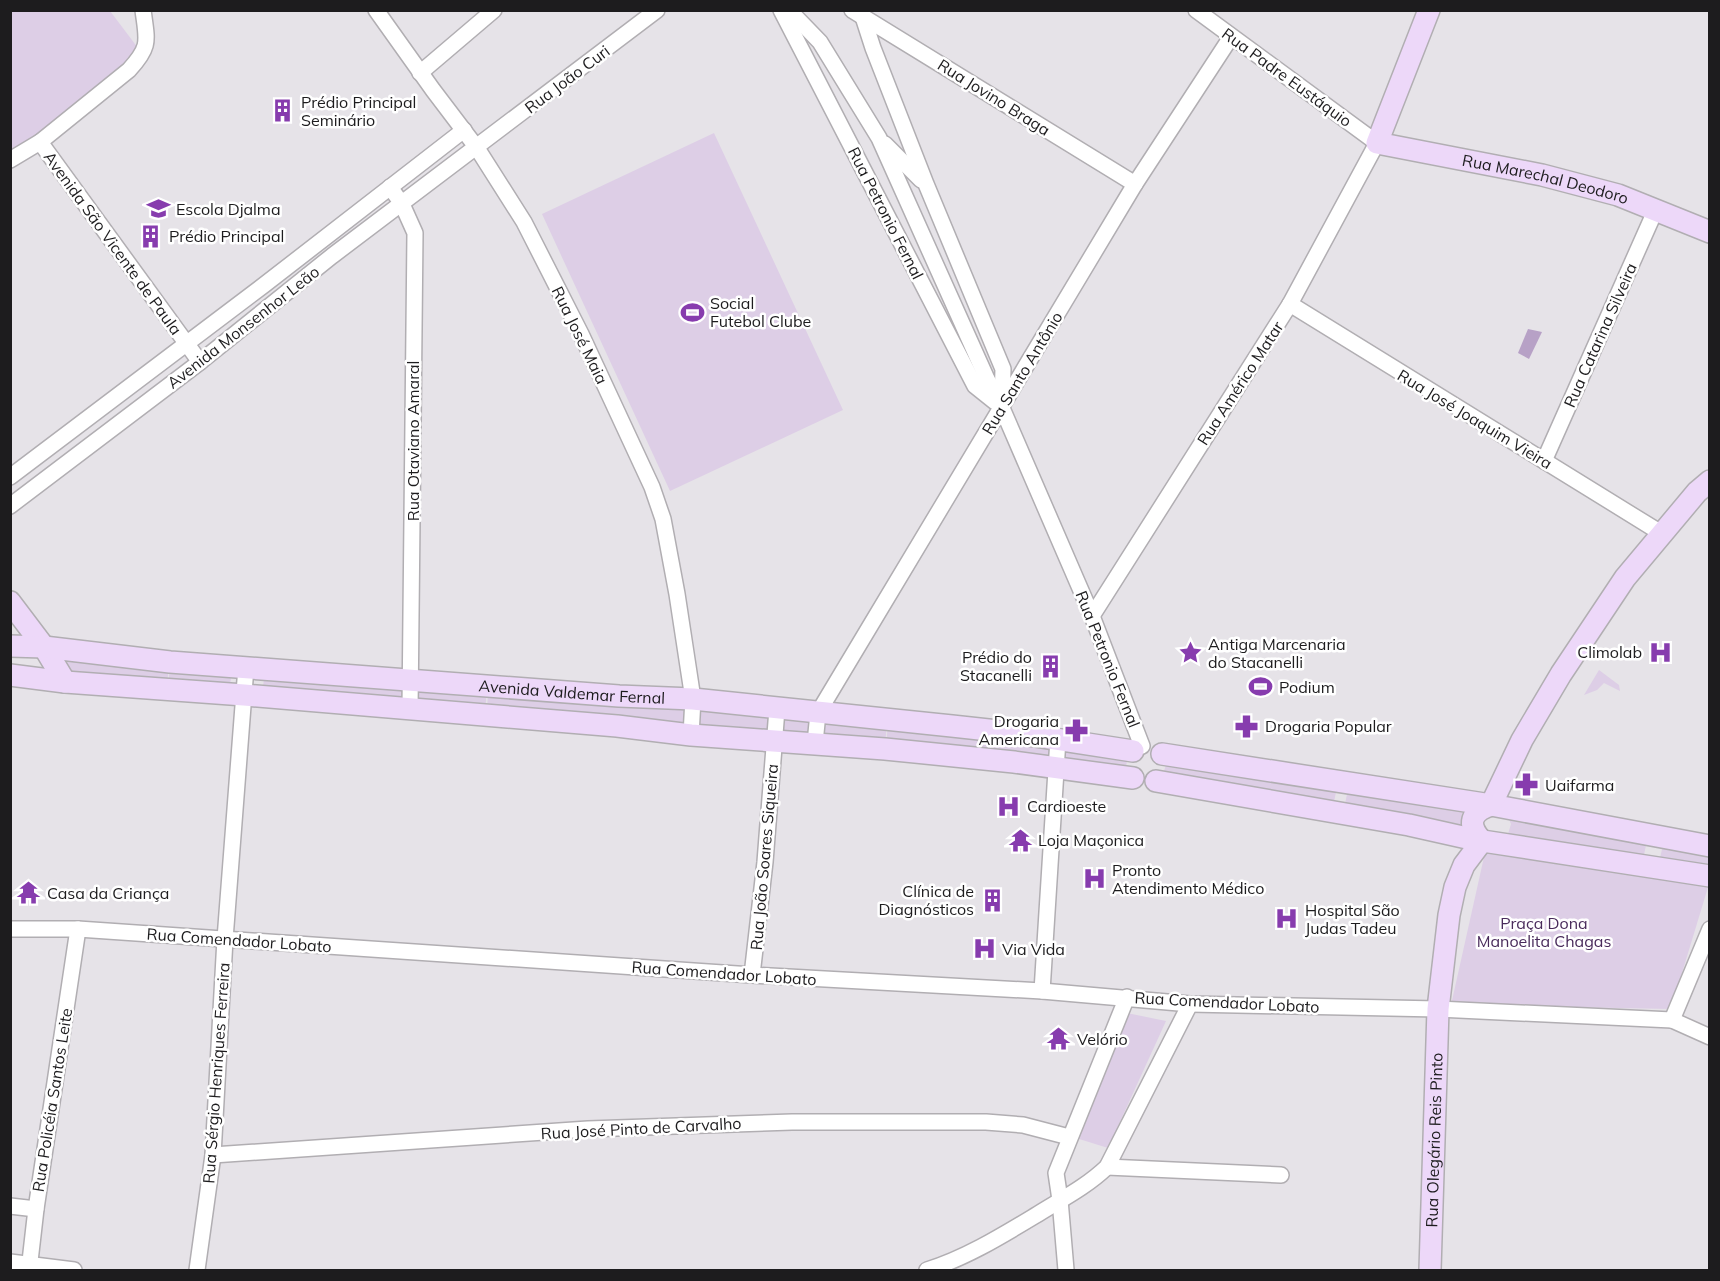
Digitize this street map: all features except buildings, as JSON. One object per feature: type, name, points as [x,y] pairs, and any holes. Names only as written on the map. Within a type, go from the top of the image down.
[{"type":"street","points":[[10,160],[40,142],[129,70],[142,56],[147,42],[143,10]]},
{"type":"street","name":"Rua José Maia","points":[[376,10],[477,148],[524,222],[581,334],[652,487],[663,519],[693,699],[691,735]]},
{"type":"street","points":[[420,73],[494,10]]},
{"type":"street","name":"Rua João Curi","points":[[477,148],[657,10]]},
{"type":"street","name":"Rua Petronio Fernal","points":[[782,10],[975,386],[1002,408]]},
{"type":"street","name":"Rua Petronio Fernal","points":[[789,10],[820,42],[879,138],[987,380],[1002,408],[1092,616],[1138,748]]},
{"type":"street","name":"Rua Padre Eustáquio","points":[[1196,10],[1377,143]]},
{"type":"street","points":[[1377,143],[1429,10]]},
{"type":"street","name":"Rua Petronio Fernal","points":[[858,14],[1003,369],[1002,408]]},
{"type":"street","name":"Rua Jovino Braga","points":[[858,14],[1135,184]]},
{"type":"street","name":"Rua Santo Antônio","points":[[818,713],[1135,184],[1231,37]]},
{"type":"street","name":"Avenida Monsenhor Leão","points":[[10,477],[127,390],[464,130]]},
{"type":"street","name":"Rua Petronio Fernal","points":[[879,138],[926,184]]},
{"type":"street","name":"Avenida São Vicente de Paula","points":[[40,142],[200,362]]},
{"type":"street","name":"Rua Marechal Deodoro","points":[[1377,143],[1542,175],[1618,195],[1710,232]]},
{"type":"street","name":"Rua Américo Matar","points":[[1092,616],[1290,304],[1377,143]]},
{"type":"street","name":"Avenida Monsenhor Leão","points":[[10,506],[200,362],[332,256],[477,148]]},
{"type":"street","name":"Rua Otaviano Amaral","points":[[390,187],[402,204],[415,233],[410,710]]},
{"type":"street","name":"Rua Catarina Silveira","points":[[1544,461],[1656,209]]},
{"type":"street","points":[[320,240],[332,256]]},
{"type":"street","points":[[264,285],[277,302]]},
{"type":"street","name":"Rua José Joaquim Vieira","points":[[1290,304],[1660,534]]},
{"type":"street","points":[[127,390],[142,406]]},
{"type":"street","points":[[63,436],[77,454]]},
{"type":"street","points":[[1482,841],[1473,829],[1473,820],[1478,811],[1491,805],[1522,740],[1562,674],[1625,578],[1660,534],[1697,492],[1710,481]]},
{"type":"street","points":[[10,483],[24,497]]},
{"type":"street","points":[[10,602],[44,647],[65,682]]},
{"type":"street","points":[[12,644],[35,677]]},
{"type":"street","name":"Avenida Valdemar Fernal","points":[[12,644],[170,662],[619,696],[693,699],[1138,748]]},
{"type":"street","points":[[168,689],[170,662]]},
{"type":"street","name":"Rua Sérgio Henriques Ferreira","points":[[197,1270],[213,1155],[225,939],[246,667]]},
{"type":"street","name":"Avenida Valdemar Fernal","points":[[10,675],[65,682],[617,726],[691,735],[885,749],[1014,762],[1133,778]]},
{"type":"street","points":[[337,703],[339,675]]},
{"type":"street","points":[[486,717],[488,686]]},
{"type":"street","points":[[550,722],[552,691]]},
{"type":"street","points":[[617,726],[619,696]]},
{"type":"street","name":"Rua João Soares Siqueira","points":[[752,975],[777,709]]},
{"type":"street","points":[[815,743],[818,713]]},
{"type":"street","points":[[885,749],[888,719]]},
{"type":"street","points":[[950,756],[952,726]]},
{"type":"street","points":[[1014,762],[1016,733]]},
{"type":"street","points":[[1042,991],[1058,739]]},
{"type":"street","points":[[1156,781],[1165,771],[1166,765],[1162,753],[1154,746],[1138,748],[1128,761],[1129,773],[1143,783],[1156,781],[1409,825],[1482,841],[1710,876]]},
{"type":"street","points":[[1162,753],[1491,805],[1710,846]]},
{"type":"street","points":[[1221,793],[1227,765]]},
{"type":"street","points":[[1261,800],[1266,771]]},
{"type":"street","points":[[1409,825],[1414,793]]},
{"type":"street","points":[[1576,855],[1582,821]]},
{"type":"street","points":[[1648,866],[1654,835]]},
{"type":"street","points":[[1482,841],[1464,865],[1455,887],[1449,915],[1438,1009],[1672,1020],[1710,1037]]},
{"type":"street","name":"Rua Comendador Lobato","points":[[10,929],[78,929],[752,975],[1042,991],[1190,1004],[1438,1009]]},
{"type":"street","name":"Rua Policéia Santos Leite","points":[[29,1268],[78,929]]},
{"type":"street","points":[[1672,1020],[1710,929]]},
{"type":"street","points":[[1066,1270],[1056,1173],[1127,997]]},
{"type":"street","points":[[927,1270],[946,1264],[998,1237],[1090,1184],[1107,1167],[1190,1004]]},
{"type":"street","name":"Rua Olegário Reis Pinto","points":[[1430,1270],[1438,1009]]},
{"type":"street","name":"Rua José Pinto de Carvalho","points":[[213,1155],[588,1129],[792,1122],[986,1122],[1023,1125],[1069,1137]]},
{"type":"street","points":[[1107,1167],[1281,1175]]},
{"type":"street","points":[[10,1206],[36,1209]]},
{"type":"street","points":[[10,1262],[29,1268],[74,1270]]},
{"type":"green space","points":[[11,11],[110,11],[138,48],[135,58],[11,156]]},
{"type":"green space","name":"Social Futebol Clube","points":[[714,133],[843,410],[670,491],[542,214]]},
{"type":"green space","points":[[52,651],[169,662],[167,688],[70,679]]},
{"type":"green space","points":[[170,662],[229,672],[231,679],[229,688],[168,689]]},
{"type":"green space","points":[[1599,670],[1619,685],[1620,691],[1604,683],[1597,690],[1584,695]]},
{"type":"green space","points":[[264,676],[487,686],[485,716],[263,689]]},
{"type":"green space","points":[[488,686],[692,701],[689,733],[487,716]]},
{"type":"green space","points":[[694,700],[777,709],[774,739],[692,734]]},
{"type":"green space","points":[[778,709],[887,720],[885,749],[775,739]]},
{"type":"green space","points":[[888,720],[1128,755],[1126,767],[886,749]]},
{"type":"green space","points":[[1166,765],[1338,783],[1332,811],[1162,777]]},
{"type":"green space","points":[[1349,785],[1479,807],[1467,829],[1343,813]]},
{"type":"green space","points":[[1507,815],[1648,836],[1642,864],[1508,834],[1511,824]]},
{"type":"green space","points":[[1664,840],[1709,848],[1709,872],[1659,863]]},
{"type":"green space","name":"Praça Dona Manoelita Chagas","points":[[1486,848],[1709,884],[1671,1009],[1451,1005]]},
{"type":"green space","points":[[1122,1012],[1166,1021],[1108,1148],[1076,1138]]},
{"type":"shaded area","points":[[1528,329],[1542,332],[1529,359],[1518,353]]},
{"type":"place","name":"Prédio Principal Seminário","points":[[283,111]]},
{"type":"place","name":"Escola Djalma","points":[[158,209]]},
{"type":"place","name":"Prédio Principal","points":[[151,236]]},
{"type":"place","name":"Social Futebol Clube","points":[[692,312]]},
{"type":"place","name":"Climolab","points":[[1660,652]]},
{"type":"place","name":"Antiga Marcenaria do Stacanelli","points":[[1190,653]]},
{"type":"place","name":"Prédio do Stacanelli","points":[[1050,666]]},
{"type":"place","name":"Podium","points":[[1261,687]]},
{"type":"place","name":"Drogaria Popular","points":[[1247,726]]},
{"type":"place","name":"Drogaria Americana","points":[[1077,730]]},
{"type":"place","name":"Uaifarma","points":[[1527,785]]},
{"type":"place","name":"Cardioeste","points":[[1009,806]]},
{"type":"place","name":"Loja Maçonica","points":[[1020,840]]},
{"type":"place","name":"Pronto Atendimento Médico","points":[[1094,879]]},
{"type":"place","name":"Casa da Criança","points":[[29,893]]},
{"type":"place","name":"Clínica de Diagnósticos","points":[[992,900]]},
{"type":"place","name":"Hospital São Judas Tadeu","points":[[1287,919]]},
{"type":"place","name":"Via Vida","points":[[984,949]]},
{"type":"place","name":"Velório","points":[[1059,1039]]}]
